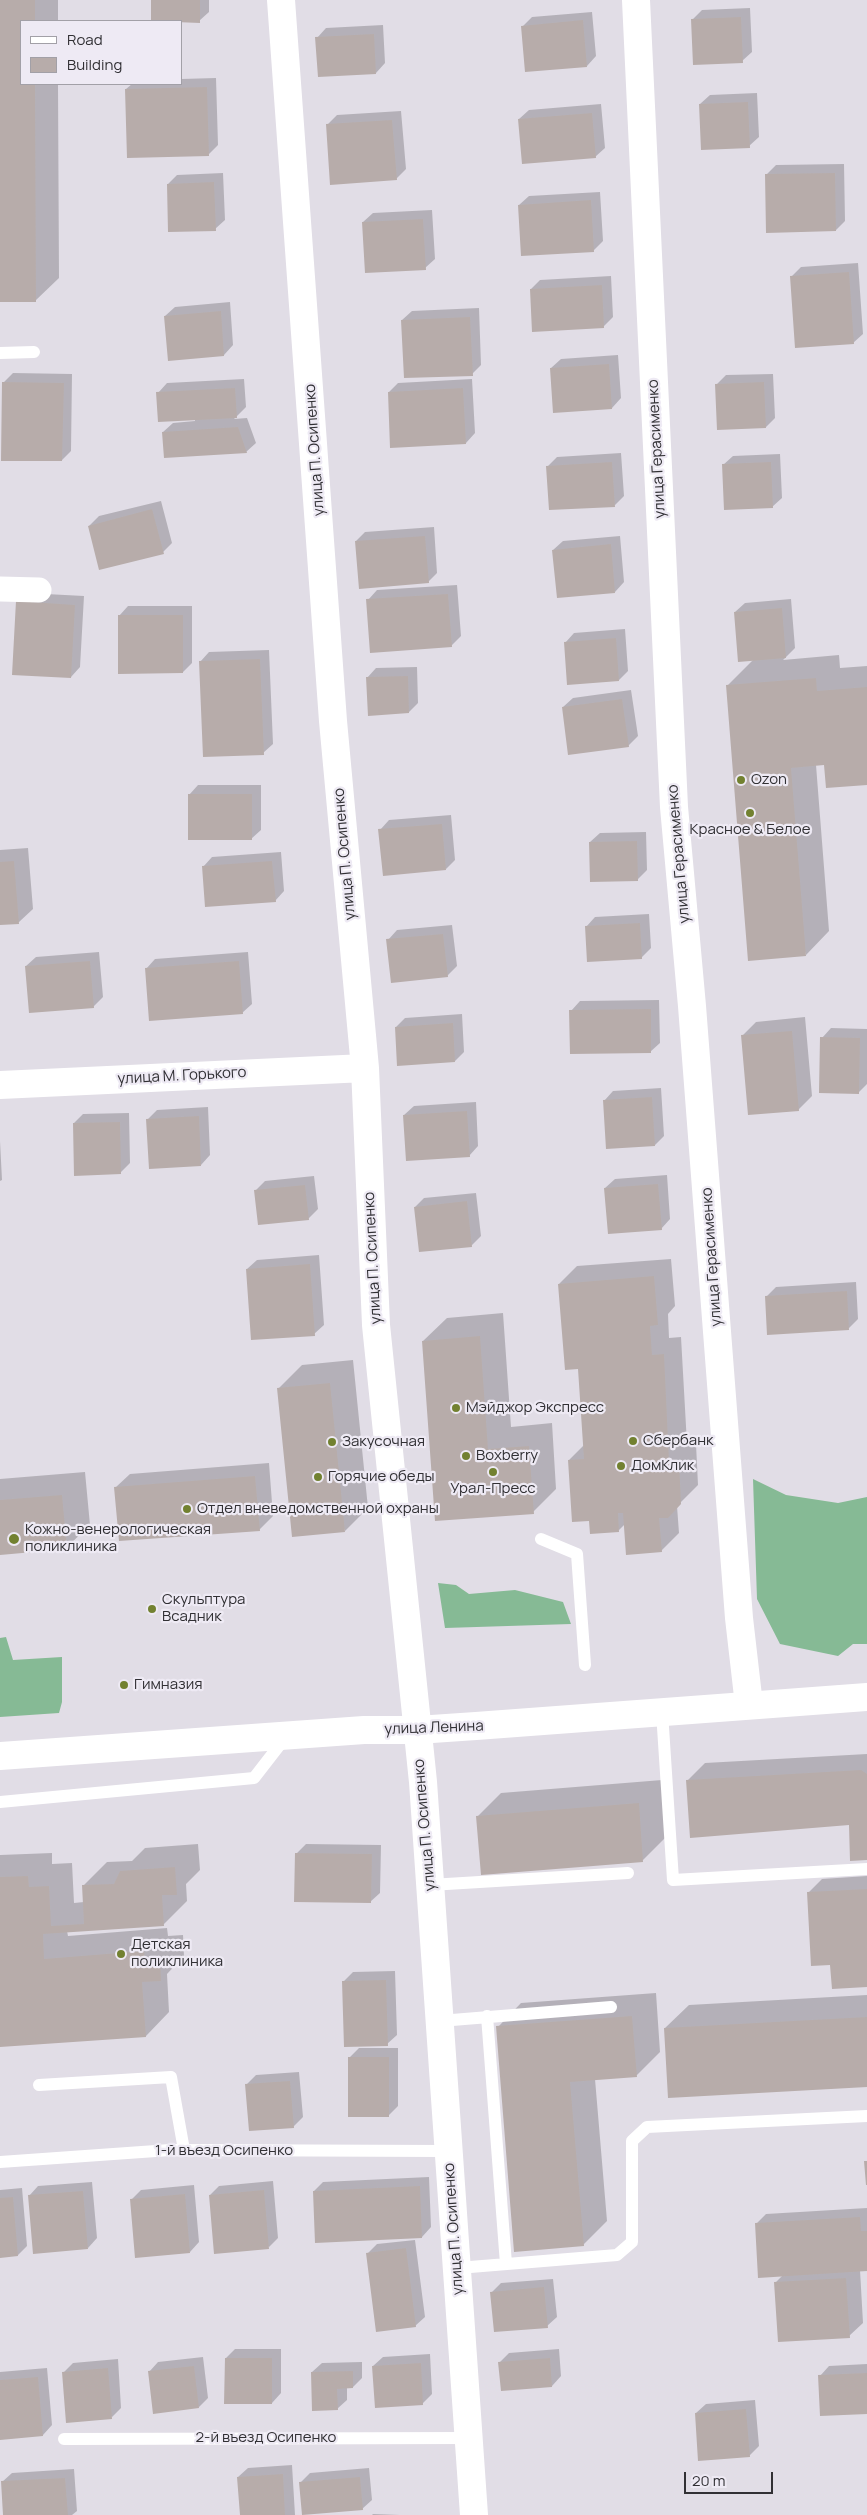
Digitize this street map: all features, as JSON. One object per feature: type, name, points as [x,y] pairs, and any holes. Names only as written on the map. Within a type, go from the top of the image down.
[{"type":"main road","name":"улица П. Осипенко","points":[[281,0],[333,720],[365,1068],[376,1325],[401,1554],[406,1636],[423,1782],[474,2515]]},
{"type":"main road","name":"улица Герасименко","points":[[636,0],[674,807],[692,1006],[739,1618],[749,1706]]},
{"type":"main road","name":"улица М. Горького","points":[[0,1085],[365,1068]]},
{"type":"main road","name":"улица Ленина","points":[[0,1756],[364,1730],[416,1730],[867,1697]]},
{"type":"street","points":[[0,590],[39,590]]},
{"type":"lane","points":[[0,353],[34,352]]},
{"type":"lane","points":[[540,1539],[577,1554],[585,1665]]},
{"type":"lane","points":[[662,1712],[673,1880],[867,1869]]},
{"type":"lane","points":[[0,1802],[254,1778],[287,1736]]},
{"type":"lane","points":[[430,1885],[628,1874]]},
{"type":"lane","points":[[440,2020],[611,2007]]},
{"type":"lane","points":[[487,2016],[506,2264]]},
{"type":"lane","points":[[39,2086],[171,2077],[184,2150]]},
{"type":"lane","points":[[458,2268],[617,2255],[632,2242],[632,2142],[646,2127],[867,2116]]},
{"type":"lane","name":"1-й въезд Осипенко","points":[[0,2162],[184,2150],[448,2150]]},
{"type":"lane","name":"2-й въезд Осипенко","points":[[64,2439],[469,2438]]},
{"type":"green space","points":[[753,1479],[786,1495],[838,1503],[867,1497],[867,1644],[853,1644],[838,1656],[780,1644],[757,1599]]},
{"type":"green space","points":[[438,1583],[456,1585],[469,1594],[515,1590],[563,1602],[571,1624],[445,1628]]},
{"type":"green space","points":[[6,1637],[13,1660],[62,1657],[62,1702],[59,1713],[0,1717],[0,1638]]},
{"type":"building","points":[[0,0],[35,0],[35,20],[20,20],[20,85],[35,85],[36,302],[0,302]]},
{"type":"building","points":[[151,0],[200,0],[200,23],[182,22],[182,20],[151,20]]},
{"type":"building","points":[[741,17],[743,63],[693,65],[691,19]]},
{"type":"building","points":[[583,20],[587,67],[525,72],[521,26]]},
{"type":"building","points":[[374,34],[376,74],[318,77],[315,37]]},
{"type":"building","points":[[207,87],[209,156],[127,158],[125,89]]},
{"type":"building","points":[[748,102],[750,148],[701,150],[699,104]]},
{"type":"building","points":[[592,113],[596,158],[522,164],[518,119]]},
{"type":"building","points":[[392,120],[397,180],[330,185],[326,124]]},
{"type":"building","points":[[835,173],[836,231],[766,233],[765,174]]},
{"type":"building","points":[[214,182],[216,231],[168,232],[167,184]]},
{"type":"building","points":[[591,200],[594,252],[521,256],[518,205]]},
{"type":"building","points":[[423,219],[426,270],[365,273],[362,222]]},
{"type":"building","points":[[849,272],[854,344],[795,348],[790,276]]},
{"type":"building","points":[[602,285],[604,328],[532,332],[530,289]]},
{"type":"building","points":[[221,311],[224,356],[168,361],[164,316]]},
{"type":"building","points":[[470,317],[473,376],[404,378],[401,320]]},
{"type":"building","points":[[609,364],[612,409],[553,413],[550,368]]},
{"type":"building","points":[[2,382],[64,383],[62,461],[1,461]]},
{"type":"building","points":[[764,382],[766,428],[717,430],[715,384]]},
{"type":"building","points":[[235,388],[237,418],[158,422],[156,392]]},
{"type":"building","points":[[463,388],[466,444],[390,448],[388,392]]},
{"type":"building","points":[[238,427],[247,453],[164,458],[162,432]]},
{"type":"building","points":[[612,462],[615,507],[549,510],[546,466]]},
{"type":"building","points":[[771,462],[773,508],[724,510],[722,464]]},
{"type":"building","points":[[152,509],[164,554],[99,570],[88,526]]},
{"type":"building","points":[[425,536],[429,583],[359,589],[355,541]]},
{"type":"building","points":[[611,544],[615,593],[557,598],[552,550]]},
{"type":"building","points":[[448,594],[452,647],[370,653],[366,599]]},
{"type":"building","points":[[16,601],[75,605],[71,678],[12,675]]},
{"type":"building","points":[[782,608],[786,658],[738,662],[734,612]]},
{"type":"building","points":[[118,615],[183,615],[183,673],[118,674]]},
{"type":"building","points":[[616,638],[619,681],[567,685],[564,642]]},
{"type":"building","points":[[260,659],[264,755],[203,757],[199,661]]},
{"type":"building","points":[[408,676],[409,713],[368,716],[366,677]]},
{"type":"building","points":[[816,678],[817,691],[867,687],[867,785],[826,788],[824,765],[791,768],[806,956],[748,961],[726,685]]},
{"type":"building","points":[[622,699],[629,747],[568,755],[562,707]]},
{"type":"building","points":[[188,794],[252,794],[252,840],[188,840]]},
{"type":"building","points":[[442,824],[446,870],[383,876],[378,829]]},
{"type":"building","points":[[637,841],[638,881],[590,882],[589,842]]},
{"type":"building","points":[[14,861],[19,924],[0,925],[0,862]]},
{"type":"building","points":[[272,861],[276,902],[205,907],[202,866]]},
{"type":"building","points":[[640,923],[642,959],[587,962],[585,926]]},
{"type":"building","points":[[443,934],[448,977],[391,983],[386,939]]},
{"type":"building","points":[[90,961],[94,1008],[29,1013],[25,966]]},
{"type":"building","points":[[239,961],[243,1014],[149,1021],[145,968]]},
{"type":"building","points":[[651,1009],[651,1053],[570,1054],[569,1010]]},
{"type":"building","points":[[453,1023],[455,1062],[397,1066],[395,1027]]},
{"type":"building","points":[[792,1031],[799,1111],[748,1115],[741,1035]]},
{"type":"building","points":[[820,1037],[860,1038],[859,1094],[819,1093]]},
{"type":"building","points":[[652,1097],[655,1146],[606,1149],[603,1100]]},
{"type":"building","points":[[467,1111],[470,1157],[406,1161],[403,1115]]},
{"type":"building","points":[[199,1116],[201,1166],[149,1169],[146,1119]]},
{"type":"building","points":[[120,1122],[121,1174],[74,1176],[73,1123]]},
{"type":"building","points":[[658,1184],[662,1230],[608,1234],[604,1188]]},
{"type":"building","points":[[305,1185],[309,1220],[258,1225],[254,1190]]},
{"type":"building","points":[[467,1201],[472,1247],[419,1252],[414,1207]]},
{"type":"building","points":[[310,1264],[315,1336],[251,1340],[246,1269]]},
{"type":"building","points":[[654,1276],[658,1325],[650,1326],[652,1355],[664,1354],[669,1462],[679,1461],[681,1504],[668,1518],[659,1518],[662,1552],[626,1555],[623,1513],[618,1513],[619,1532],[590,1534],[589,1521],[572,1522],[568,1460],[584,1459],[578,1369],[565,1370],[558,1284]]},
{"type":"building","points":[[847,1291],[849,1330],[767,1335],[765,1296]]},
{"type":"building","points":[[480,1336],[488,1449],[529,1446],[534,1514],[435,1521],[422,1341]]},
{"type":"building","points":[[330,1383],[345,1532],[292,1537],[277,1388]]},
{"type":"building","name":"Отдел вневедомственной охраны","points":[[255,1476],[260,1531],[119,1541],[114,1487]]},
{"type":"building","points":[[62,1495],[67,1549],[0,1555],[0,1500]]},
{"type":"building","points":[[861,1770],[867,1774],[867,1860],[850,1861],[849,1825],[690,1838],[686,1780]]},
{"type":"building","points":[[639,1803],[643,1862],[481,1875],[476,1816]]},
{"type":"building","points":[[295,1853],[372,1854],[371,1903],[294,1902]]},
{"type":"building","name":"Детская поликлиника","points":[[175,1867],[177,1895],[162,1895],[164,1926],[43,1934],[44,1959],[144,1951],[145,1959],[160,1958],[161,1981],[142,1982],[146,2037],[0,2047],[0,1877],[28,1876],[29,1887],[49,1886],[51,1926],[84,1924],[82,1885],[114,1884],[120,1871]]},
{"type":"building","points":[[867,1889],[867,1987],[832,1989],[830,1965],[811,1966],[807,1892]]},
{"type":"building","points":[[386,1980],[388,2046],[344,2047],[342,1981]]},
{"type":"building","points":[[632,2016],[637,2077],[570,2082],[584,2246],[514,2252],[496,2026]]},
{"type":"building","points":[[867,2017],[867,2087],[668,2098],[664,2028]]},
{"type":"building","points":[[348,2057],[389,2057],[389,2117],[348,2117]]},
{"type":"building","points":[[290,2081],[294,2128],[249,2131],[245,2084]]},
{"type":"building","points":[[864,2161],[867,2161],[867,2185],[866,2185]]},
{"type":"building","points":[[420,2186],[422,2238],[315,2243],[313,2191]]},
{"type":"building","points":[[264,2190],[269,2249],[214,2254],[209,2195]]},
{"type":"building","points":[[83,2191],[88,2249],[33,2254],[28,2195]]},
{"type":"building","points":[[185,2194],[190,2253],[135,2258],[130,2199]]},
{"type":"building","points":[[13,2197],[18,2256],[0,2258],[0,2198]]},
{"type":"building","points":[[860,2217],[861,2231],[867,2231],[867,2271],[758,2278],[755,2223]]},
{"type":"building","points":[[406,2248],[416,2327],[376,2332],[366,2253]]},
{"type":"building","points":[[846,2278],[850,2338],[778,2342],[774,2282]]},
{"type":"building","points":[[544,2287],[548,2328],[494,2332],[490,2292]]},
{"type":"building","points":[[225,2358],[272,2358],[272,2404],[224,2404]]},
{"type":"building","points":[[550,2358],[552,2387],[501,2391],[498,2362]]},
{"type":"building","points":[[421,2363],[423,2405],[375,2408],[372,2366]]},
{"type":"building","points":[[194,2366],[199,2408],[153,2414],[148,2371]]},
{"type":"building","points":[[108,2368],[112,2419],[66,2423],[62,2372]]},
{"type":"building","points":[[353,2371],[353,2388],[337,2389],[338,2410],[312,2411],[311,2372]]},
{"type":"building","points":[[867,2373],[867,2414],[820,2416],[818,2375]]},
{"type":"building","points":[[38,2377],[43,2436],[0,2440],[0,2380]]},
{"type":"building","points":[[746,2409],[750,2457],[698,2461],[695,2413]]},
{"type":"building","points":[[283,2474],[285,2515],[240,2515],[237,2477]]},
{"type":"building","points":[[360,2477],[363,2510],[302,2515],[299,2482]]},
{"type":"building","points":[[65,2478],[68,2515],[3,2515],[1,2481]]},
{"type":"place","name":"Ozon","points":[[741,780]]},
{"type":"place","name":"Красное & Белое","points":[[750,813]]},
{"type":"place","name":"Мэйджор Экспресс","points":[[456,1408]]},
{"type":"place","name":"Сбербанк","points":[[633,1441]]},
{"type":"place","name":"Закусoчная","points":[[332,1442]]},
{"type":"place","name":"Boxberry","points":[[466,1456]]},
{"type":"place","name":"ДомКлик","points":[[621,1466]]},
{"type":"place","name":"Урал-Пресс","points":[[493,1472]]},
{"type":"place","name":"Горячие обеды","points":[[318,1477]]},
{"type":"place","name":"Отдел вневедомственной охраны","points":[[187,1509]]},
{"type":"place","name":"Кожно-венерологическая поликлиника","points":[[14,1539]]},
{"type":"place","name":"Скульптура Всадник","points":[[152,1609]]},
{"type":"place","name":"Гимназия","points":[[124,1685]]},
{"type":"place","name":"Детская поликлиника","points":[[121,1954]]}]
